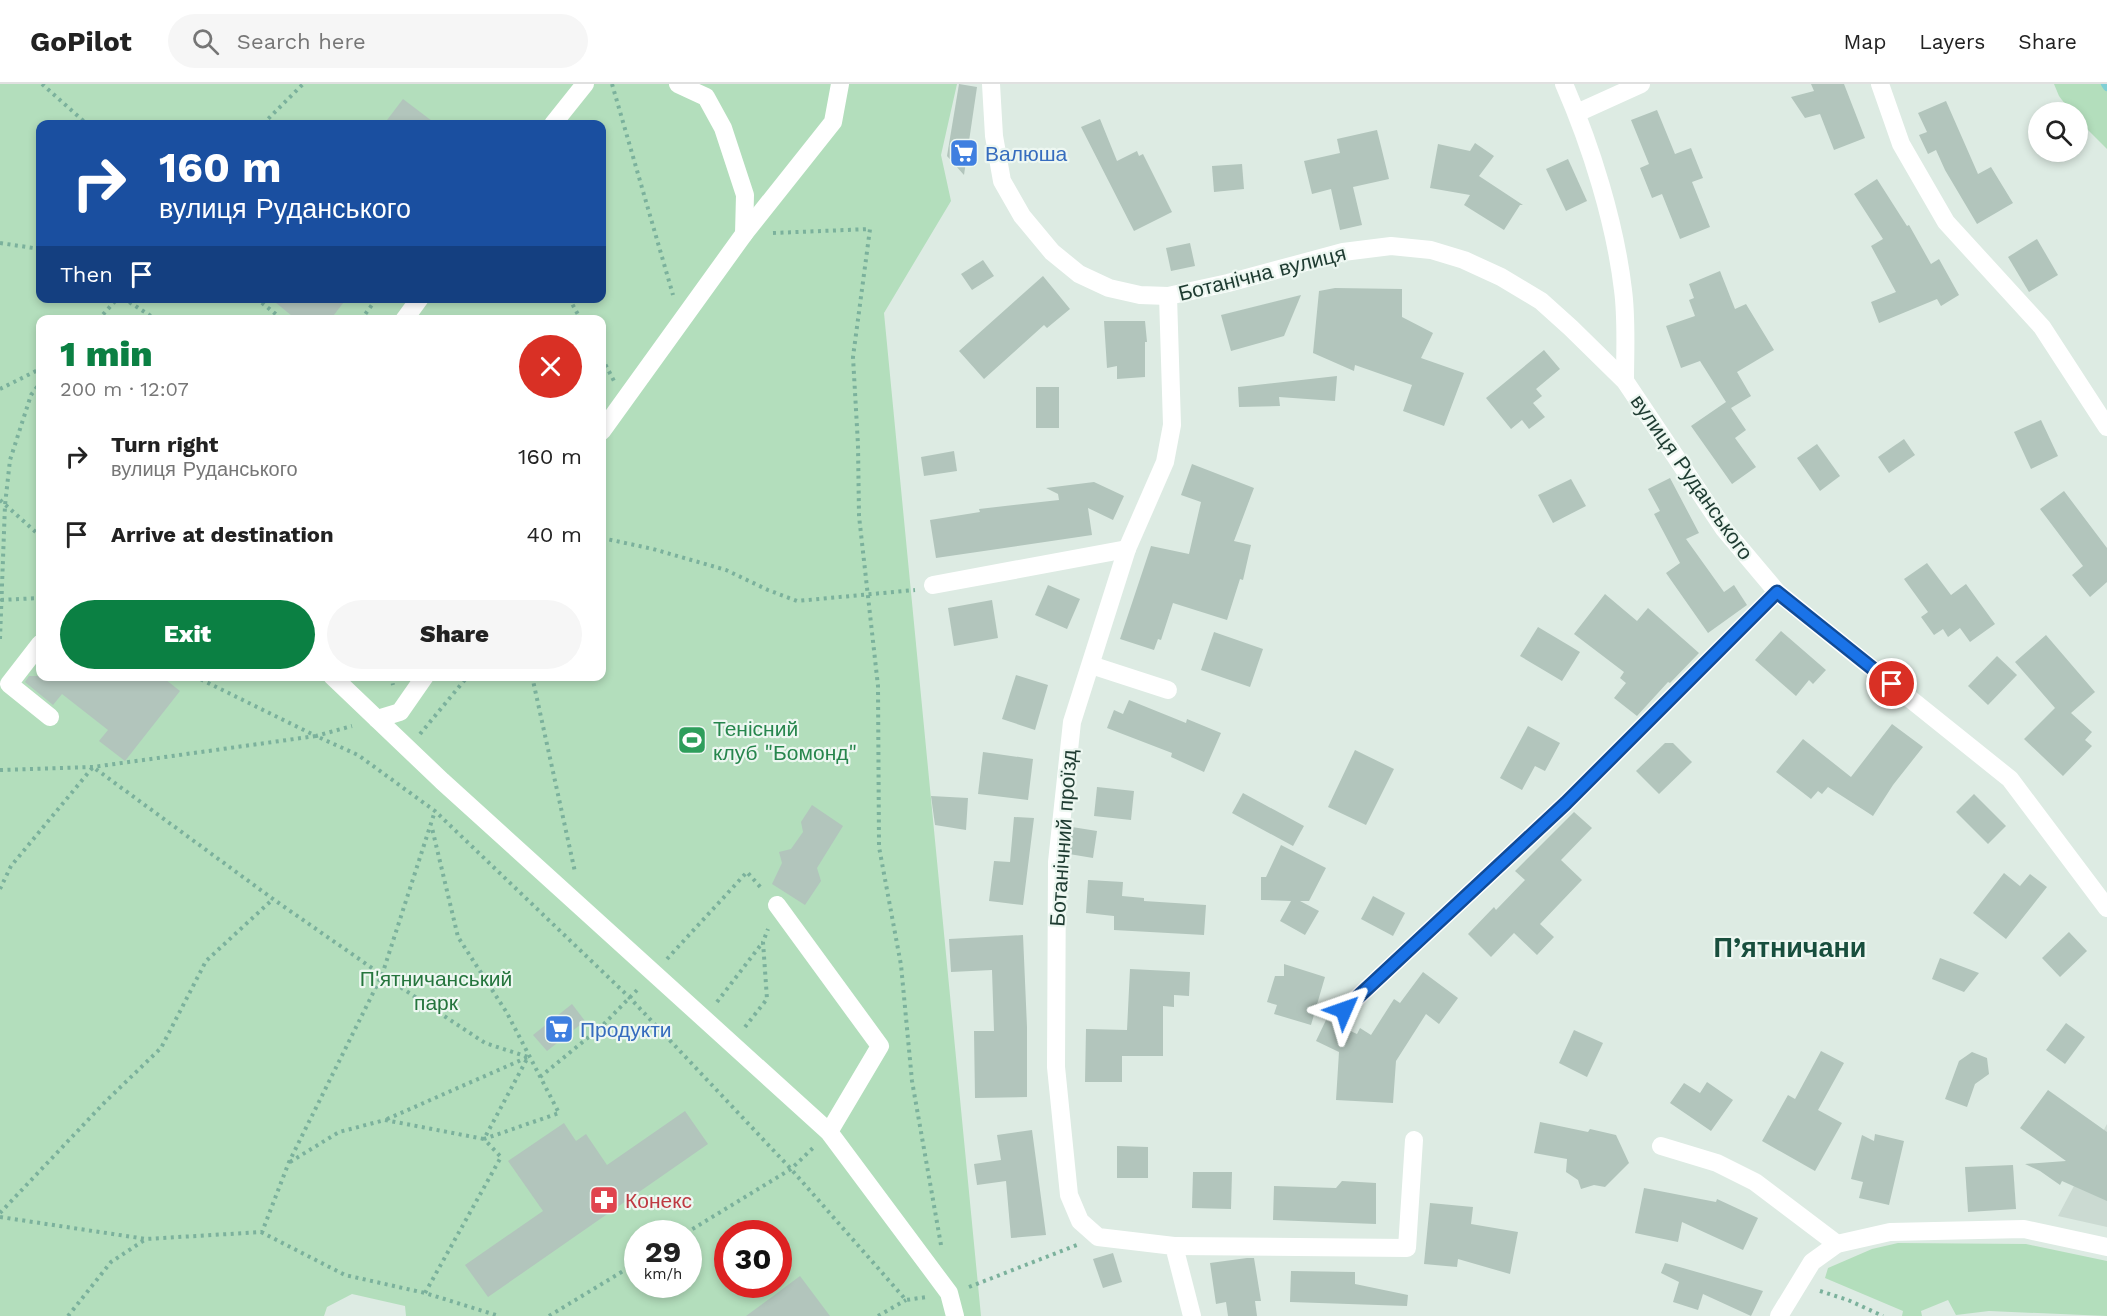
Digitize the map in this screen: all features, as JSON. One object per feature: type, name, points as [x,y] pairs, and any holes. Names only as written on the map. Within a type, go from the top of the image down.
[{"type":"street","points":[[556,120],[585,84]]},
{"type":"street","points":[[678,84],[705,91],[723,128],[746,195],[744,234]]},
{"type":"street","points":[[606,425],[744,234],[833,122],[840,84]]},
{"type":"street","name":"Ботанічна вулиця","points":[[991,84],[994,136],[1002,181],[1022,216],[1052,252],[1079,274],[1109,288],[1140,295],[1168,296],[1228,283],[1343,252],[1391,246],[1431,250],[1464,260],[1501,277],[1541,301],[1625,381]]},
{"type":"street","name":"вулиця Руданського","points":[[1564,84],[1576,113],[1605,202],[1623,291],[1625,381],[1724,528],[1777,592],[2010,779],[2107,908]]},
{"type":"street","points":[[1576,113],[1641,84]]},
{"type":"street","points":[[1880,84],[1901,144],[1946,222],[2042,327],[2107,427]]},
{"type":"street","name":"Ботанічний проїзд","points":[[1098,1237],[1080,1221],[1069,1195],[1056,1067],[1057,862],[1072,722],[1127,549],[1165,462],[1172,425],[1168,296]]},
{"type":"street","points":[[933,585],[1127,549]]},
{"type":"street","points":[[1344,1010],[1566,803],[1777,592]]},
{"type":"street","points":[[36,649],[9,684],[50,717]]},
{"type":"street","points":[[1090,665],[1168,690]]},
{"type":"street","points":[[337,681],[442,781],[829,1132],[949,1293],[955,1316]]},
{"type":"street","points":[[377,719],[400,712],[422,681]]},
{"type":"street","points":[[777,905],[880,1046],[829,1132]]},
{"type":"street","points":[[1098,1237],[1174,1246],[1407,1248],[1414,1140]]},
{"type":"street","points":[[1661,1146],[1717,1163],[1755,1182],[1837,1244]]},
{"type":"street","points":[[1779,1316],[1812,1262],[1837,1244],[1890,1232],[2024,1229],[2107,1247]]},
{"type":"street","points":[[1174,1246],[1192,1316]]},
{"type":"path","points":[[42,84],[82,120]]},
{"type":"path","points":[[267,120],[303,84]]},
{"type":"path","points":[[612,84],[681,321]]},
{"type":"path","points":[[744,234],[870,229],[853,357],[858,445],[858,516],[878,686],[879,847],[901,965],[912,1081],[942,1247]]},
{"type":"path","points":[[0,243],[36,248]]},
{"type":"path","points":[[103,315],[113,303]]},
{"type":"path","points":[[131,303],[149,315]]},
{"type":"path","points":[[262,303],[277,315]]},
{"type":"path","points":[[0,389],[36,371]]},
{"type":"path","points":[[0,639],[5,505],[10,460],[31,395],[36,389]]},
{"type":"path","points":[[0,500],[36,532]]},
{"type":"path","points":[[606,539],[653,549],[726,570],[797,601],[908,592]]},
{"type":"path","points":[[1,600],[36,598]]},
{"type":"path","points":[[204,681],[358,755],[435,812],[630,998],[791,1169],[906,1300]]},
{"type":"path","points":[[408,748],[464,681]]},
{"type":"path","points":[[533,681],[576,874]]},
{"type":"path","points":[[0,770],[93,767],[316,736],[377,719]]},
{"type":"path","points":[[0,889],[11,866],[93,767]]},
{"type":"path","points":[[93,767],[273,899],[382,975],[485,1043],[528,1057]]},
{"type":"path","points":[[262,1232],[289,1162],[382,975],[431,827],[442,781]]},
{"type":"path","points":[[385,1120],[484,1138],[559,1113],[507,1013],[458,938],[431,827]]},
{"type":"path","points":[[539,1077],[600,1027],[630,998],[747,872],[777,905],[763,942],[704,1019]]},
{"type":"path","points":[[0,1215],[104,1102],[161,1048],[206,961],[273,899]]},
{"type":"path","points":[[732,1045],[767,999],[763,942]]},
{"type":"path","points":[[289,1162],[339,1132],[385,1120],[528,1057]]},
{"type":"path","points":[[484,1138],[528,1057]]},
{"type":"path","points":[[702,1223],[791,1169],[829,1132]]},
{"type":"path","points":[[426,1293],[501,1157],[484,1138]]},
{"type":"path","points":[[0,1215],[146,1239],[262,1232],[345,1275],[426,1293],[499,1316]]},
{"type":"path","points":[[878,1316],[906,1300],[968,1288],[1098,1237]]},
{"type":"path","points":[[68,1316],[111,1262],[146,1239]]},
{"type":"path","points":[[549,1316],[624,1270]]},
{"type":"path","points":[[1815,1290],[1855,1303],[1883,1316]]},
{"type":"shaded area","points":[[2107,1124],[2107,1227],[2058,1216]]},
{"type":"green space","name":"П'ятничанський парк","points":[[0,84],[957,84],[941,155],[951,201],[884,313],[981,1316],[406,1316],[405,1306],[352,1294],[327,1307],[324,1316],[0,1316]]},
{"type":"green space","points":[[2054,84],[2107,84],[2107,149],[2088,130],[2088,102],[2064,102]]},
{"type":"green space","points":[[1898,1243],[2026,1244],[2107,1261],[2107,1316],[1989,1311],[1956,1315],[1948,1300],[1921,1311],[1922,1316],[1902,1316],[1903,1311],[1825,1278],[1828,1268],[1872,1249]]},
{"type":"building","points":[[959,84],[977,87],[964,175],[947,156]]},
{"type":"building","points":[[1811,84],[1844,84],[1865,138],[1834,150],[1820,114],[1805,118],[1791,97],[1814,91]]},
{"type":"building","points":[[403,99],[431,120],[387,120]]},
{"type":"building","points":[[1946,101],[1978,174],[1991,167],[2013,203],[1977,224],[1945,170],[1936,150],[1928,154],[1919,135],[1927,132],[1918,113]]},
{"type":"building","points":[[1657,110],[1675,154],[1691,148],[1703,178],[1692,182],[1710,227],[1680,239],[1662,194],[1652,198],[1640,168],[1649,164],[1631,120]]},
{"type":"building","points":[[1100,119],[1117,161],[1137,151],[1139,156],[1143,154],[1172,212],[1134,231],[1081,127]]},
{"type":"building","points":[[1377,130],[1389,179],[1353,187],[1362,225],[1340,230],[1331,189],[1312,194],[1304,161],[1340,153],[1337,139]]},
{"type":"building","points":[[1475,143],[1494,156],[1479,176],[1523,205],[1520,205],[1504,230],[1464,205],[1470,195],[1430,188],[1438,144],[1470,151]]},
{"type":"building","points":[[1568,159],[1587,201],[1566,211],[1546,169]]},
{"type":"building","points":[[1242,164],[1244,189],[1214,192],[1212,166]]},
{"type":"building","points":[[1877,179],[1907,226],[1909,225],[1931,264],[1939,259],[1959,295],[1941,306],[1937,299],[1879,323],[1871,302],[1896,292],[1871,246],[1883,239],[1854,194]]},
{"type":"building","points":[[2037,239],[2058,275],[2029,292],[2008,257]]},
{"type":"building","points":[[1190,243],[1195,266],[1171,271],[1166,248]]},
{"type":"building","points":[[983,260],[994,276],[972,290],[961,274]]},
{"type":"building","points":[[1720,271],[1735,309],[1746,304],[1774,350],[1737,372],[1751,396],[1731,408],[1746,430],[1735,438],[1756,467],[1732,484],[1691,426],[1726,402],[1700,361],[1681,368],[1666,326],[1695,316],[1689,300],[1694,298],[1689,284]]},
{"type":"building","points":[[1043,276],[1070,309],[1047,328],[1044,325],[984,379],[959,351]]},
{"type":"building","points":[[1335,288],[1402,289],[1402,317],[1433,333],[1421,358],[1464,373],[1444,426],[1403,411],[1412,385],[1355,365],[1354,371],[1313,353],[1319,291]]},
{"type":"building","points":[[1301,295],[1284,336],[1231,351],[1221,315]]},
{"type":"building","points":[[276,303],[343,303],[334,315],[291,315]]},
{"type":"building","points":[[1104,321],[1145,321],[1147,342],[1145,342],[1145,377],[1117,379],[1117,366],[1107,368]]},
{"type":"building","points":[[1544,350],[1560,369],[1536,389],[1542,396],[1533,403],[1545,417],[1529,429],[1522,420],[1511,429],[1486,398]]},
{"type":"building","points":[[1337,376],[1335,401],[1279,397],[1280,406],[1239,407],[1238,387]]},
{"type":"building","points":[[1036,387],[1059,387],[1059,428],[1036,428]]},
{"type":"building","points":[[2041,420],[2058,456],[2031,469],[2014,432]]},
{"type":"building","points":[[1904,439],[1915,455],[1889,473],[1878,457]]},
{"type":"building","points":[[1817,444],[1840,476],[1820,491],[1797,458]]},
{"type":"building","points":[[954,451],[957,471],[924,476],[921,457]]},
{"type":"building","points":[[1192,464],[1254,488],[1234,541],[1251,545],[1243,580],[1240,579],[1227,620],[1173,603],[1161,640],[1158,639],[1154,650],[1120,639],[1151,546],[1189,554],[1201,502],[1181,495]]},
{"type":"building","points":[[1670,478],[1699,533],[1686,539],[1724,592],[1734,585],[1747,605],[1708,633],[1666,573],[1680,563],[1654,514],[1660,511],[1648,489]]},
{"type":"building","points":[[1571,479],[1586,506],[1553,523],[1538,495]]},
{"type":"building","points":[[1094,482],[1124,496],[1113,520],[1088,508],[1092,535],[936,558],[930,520],[980,512],[979,509],[1059,500],[1058,494],[1046,488]]},
{"type":"building","points":[[2064,491],[2107,548],[2107,582],[2090,597],[2072,575],[2083,566],[2040,509]]},
{"type":"building","points":[[1927,563],[1951,595],[1966,584],[1995,624],[1970,642],[1960,628],[1948,637],[1943,629],[1934,635],[1921,617],[1928,612],[1904,579]]},
{"type":"building","points":[[1048,585],[1080,599],[1067,629],[1035,615]]},
{"type":"building","points":[[1605,594],[1637,621],[1648,608],[1699,653],[1637,716],[1614,698],[1626,683],[1620,678],[1624,672],[1574,634]]},
{"type":"building","points":[[992,600],[998,638],[954,646],[948,608]]},
{"type":"building","points":[[1538,627],[1580,652],[1562,681],[1520,656]]},
{"type":"building","points":[[1781,631],[1826,670],[1813,684],[1809,680],[1796,696],[1755,660]]},
{"type":"building","points":[[1214,632],[1263,649],[1250,687],[1201,670]]},
{"type":"building","points":[[2046,635],[2095,692],[2071,713],[2092,732],[2085,740],[2092,746],[2063,776],[2024,739],[2055,708],[2015,662]]},
{"type":"building","points":[[1997,656],[2017,675],[1988,705],[1968,686]]},
{"type":"building","points":[[1016,675],[1048,685],[1035,730],[1002,719]]},
{"type":"building","points":[[29,676],[36,676],[36,681],[167,681],[180,691],[125,761],[99,741],[108,730],[62,694],[53,705],[25,682]]},
{"type":"building","points":[[1129,700],[1186,723],[1187,719],[1221,733],[1204,772],[1171,757],[1172,753],[1107,728],[1114,710],[1123,714]]},
{"type":"building","points":[[1892,724],[1923,747],[1893,785],[1873,816],[1828,787],[1822,794],[1818,791],[1811,799],[1776,772],[1803,739],[1851,777]]},
{"type":"building","points":[[1528,726],[1560,743],[1545,771],[1535,766],[1522,790],[1500,778]]},
{"type":"building","points":[[1665,743],[1673,743],[1692,762],[1659,794],[1636,771]]},
{"type":"building","points":[[1355,750],[1394,769],[1366,825],[1328,807]]},
{"type":"building","points":[[983,752],[1033,759],[1028,800],[978,794]]},
{"type":"building","points":[[1097,787],[1134,791],[1131,820],[1094,816]]},
{"type":"building","points":[[1243,793],[1304,826],[1293,846],[1232,813]]},
{"type":"building","points":[[1974,794],[2006,826],[1988,844],[1956,812]]},
{"type":"building","points":[[931,796],[968,798],[966,830],[935,825]]},
{"type":"building","points":[[812,805],[843,826],[817,868],[821,881],[805,905],[772,884],[782,863],[779,852],[791,849],[803,832],[801,822]]},
{"type":"building","points":[[1574,812],[1592,828],[1561,860],[1582,880],[1540,924],[1554,937],[1537,955],[1514,933],[1491,957],[1468,934],[1494,907],[1496,910],[1525,880],[1515,871]]},
{"type":"building","points":[[1014,817],[1034,818],[1023,905],[989,901],[994,861],[1010,862]]},
{"type":"building","points":[[1072,827],[1097,831],[1093,858],[1069,854]]},
{"type":"building","points":[[1281,845],[1326,868],[1309,901],[1300,901],[1319,911],[1305,935],[1280,921],[1291,901],[1261,900],[1261,877],[1266,877]]},
{"type":"building","points":[[2004,873],[2020,886],[2030,874],[2047,887],[2006,939],[1973,913]]},
{"type":"building","points":[[1088,880],[1123,882],[1122,896],[1144,898],[1144,901],[1206,905],[1204,935],[1114,930],[1114,916],[1086,913]]},
{"type":"building","points":[[1373,896],[1405,913],[1393,936],[1361,919]]},
{"type":"building","points":[[2069,932],[2087,951],[2060,977],[2042,958]]},
{"type":"building","points":[[1023,935],[1027,1097],[975,1098],[974,1031],[994,1031],[992,970],[951,972],[949,939]]},
{"type":"building","points":[[1940,958],[1979,973],[1964,992],[1932,979]]},
{"type":"building","points":[[1284,964],[1325,977],[1311,1025],[1274,1014],[1277,1005],[1267,1002],[1275,976],[1284,976]]},
{"type":"building","points":[[1130,969],[1190,972],[1189,996],[1174,995],[1174,1007],[1163,1006],[1163,1056],[1122,1056],[1122,1082],[1085,1082],[1086,1029],[1127,1030]]},
{"type":"building","points":[[1423,972],[1458,998],[1439,1024],[1426,1014],[1396,1061],[1393,1103],[1336,1100],[1339,1052],[1316,1041],[1326,1020],[1357,1034],[1360,1028],[1371,1035],[1394,999],[1400,1003]]},
{"type":"building","points":[[572,1004],[585,1021],[547,1051],[533,1035]]},
{"type":"building","points":[[2066,1023],[2085,1037],[2065,1064],[2046,1050]]},
{"type":"building","points":[[1574,1030],[1603,1043],[1587,1077],[1559,1063]]},
{"type":"building","points":[[1821,1051],[1844,1063],[1818,1110],[1842,1123],[1815,1171],[1762,1141],[1788,1095],[1795,1099]]},
{"type":"building","points":[[1972,1052],[1987,1058],[1989,1074],[1975,1084],[1967,1107],[1945,1099],[1959,1061]]},
{"type":"building","points":[[1707,1082],[1733,1100],[1711,1131],[1670,1103],[1684,1083],[1700,1093]]},
{"type":"building","points":[[2048,1090],[2107,1132],[2107,1201],[2062,1181],[2060,1185],[2025,1164],[2066,1161],[2020,1128]]},
{"type":"building","points":[[685,1111],[708,1144],[488,1297],[465,1265],[543,1211],[508,1161],[564,1123],[576,1141],[586,1134],[607,1165]]},
{"type":"building","points":[[1540,1122],[1616,1135],[1629,1163],[1605,1187],[1594,1185],[1581,1189],[1578,1180],[1566,1172],[1567,1159],[1534,1153]]},
{"type":"building","points":[[1032,1130],[1046,1235],[1011,1238],[1006,1181],[977,1185],[974,1164],[1001,1160],[997,1135]]},
{"type":"building","points":[[1875,1134],[1904,1141],[1889,1205],[1859,1198],[1863,1182],[1851,1179],[1862,1135],[1874,1141]]},
{"type":"building","points":[[1117,1146],[1148,1147],[1148,1178],[1117,1178]]},
{"type":"building","points":[[2013,1165],[2016,1209],[1968,1212],[1965,1167]]},
{"type":"building","points":[[1193,1172],[1232,1172],[1231,1209],[1192,1208]]},
{"type":"building","points":[[1342,1181],[1376,1183],[1376,1224],[1273,1220],[1274,1186],[1336,1188]]},
{"type":"building","points":[[1644,1188],[1716,1202],[1717,1199],[1758,1218],[1743,1250],[1682,1222],[1678,1242],[1635,1233]]},
{"type":"building","points":[[1430,1203],[1473,1207],[1471,1224],[1518,1232],[1510,1274],[1458,1259],[1457,1267],[1424,1264]]},
{"type":"building","points":[[1113,1253],[1122,1282],[1103,1288],[1093,1259]]},
{"type":"building","points":[[1254,1258],[1261,1301],[1255,1301],[1257,1316],[1228,1316],[1226,1302],[1216,1304],[1210,1263]]},
{"type":"building","points":[[1665,1263],[1763,1291],[1751,1316],[1703,1294],[1698,1310],[1673,1302],[1679,1282],[1661,1273]]},
{"type":"building","points":[[1291,1271],[1355,1272],[1355,1284],[1408,1295],[1407,1306],[1290,1302]]},
{"type":"building","points":[[800,1276],[830,1316],[746,1316],[770,1298],[792,1298],[792,1282]]},
{"type":"place","name":"Валюша","points":[[964,153]]},
{"type":"place","name":"Тенісний клуб \"Бомонд\"","points":[[692,740]]},
{"type":"place","name":"Продукти","points":[[559,1029]]},
{"type":"place","name":"Конекс","points":[[604,1200]]},
{"type":"district","name":"П’ятничани","points":[[1790,948]]},
{"type":"route","points":[[1344,1010],[1566,803],[1777,592],[1892,684]]}]
